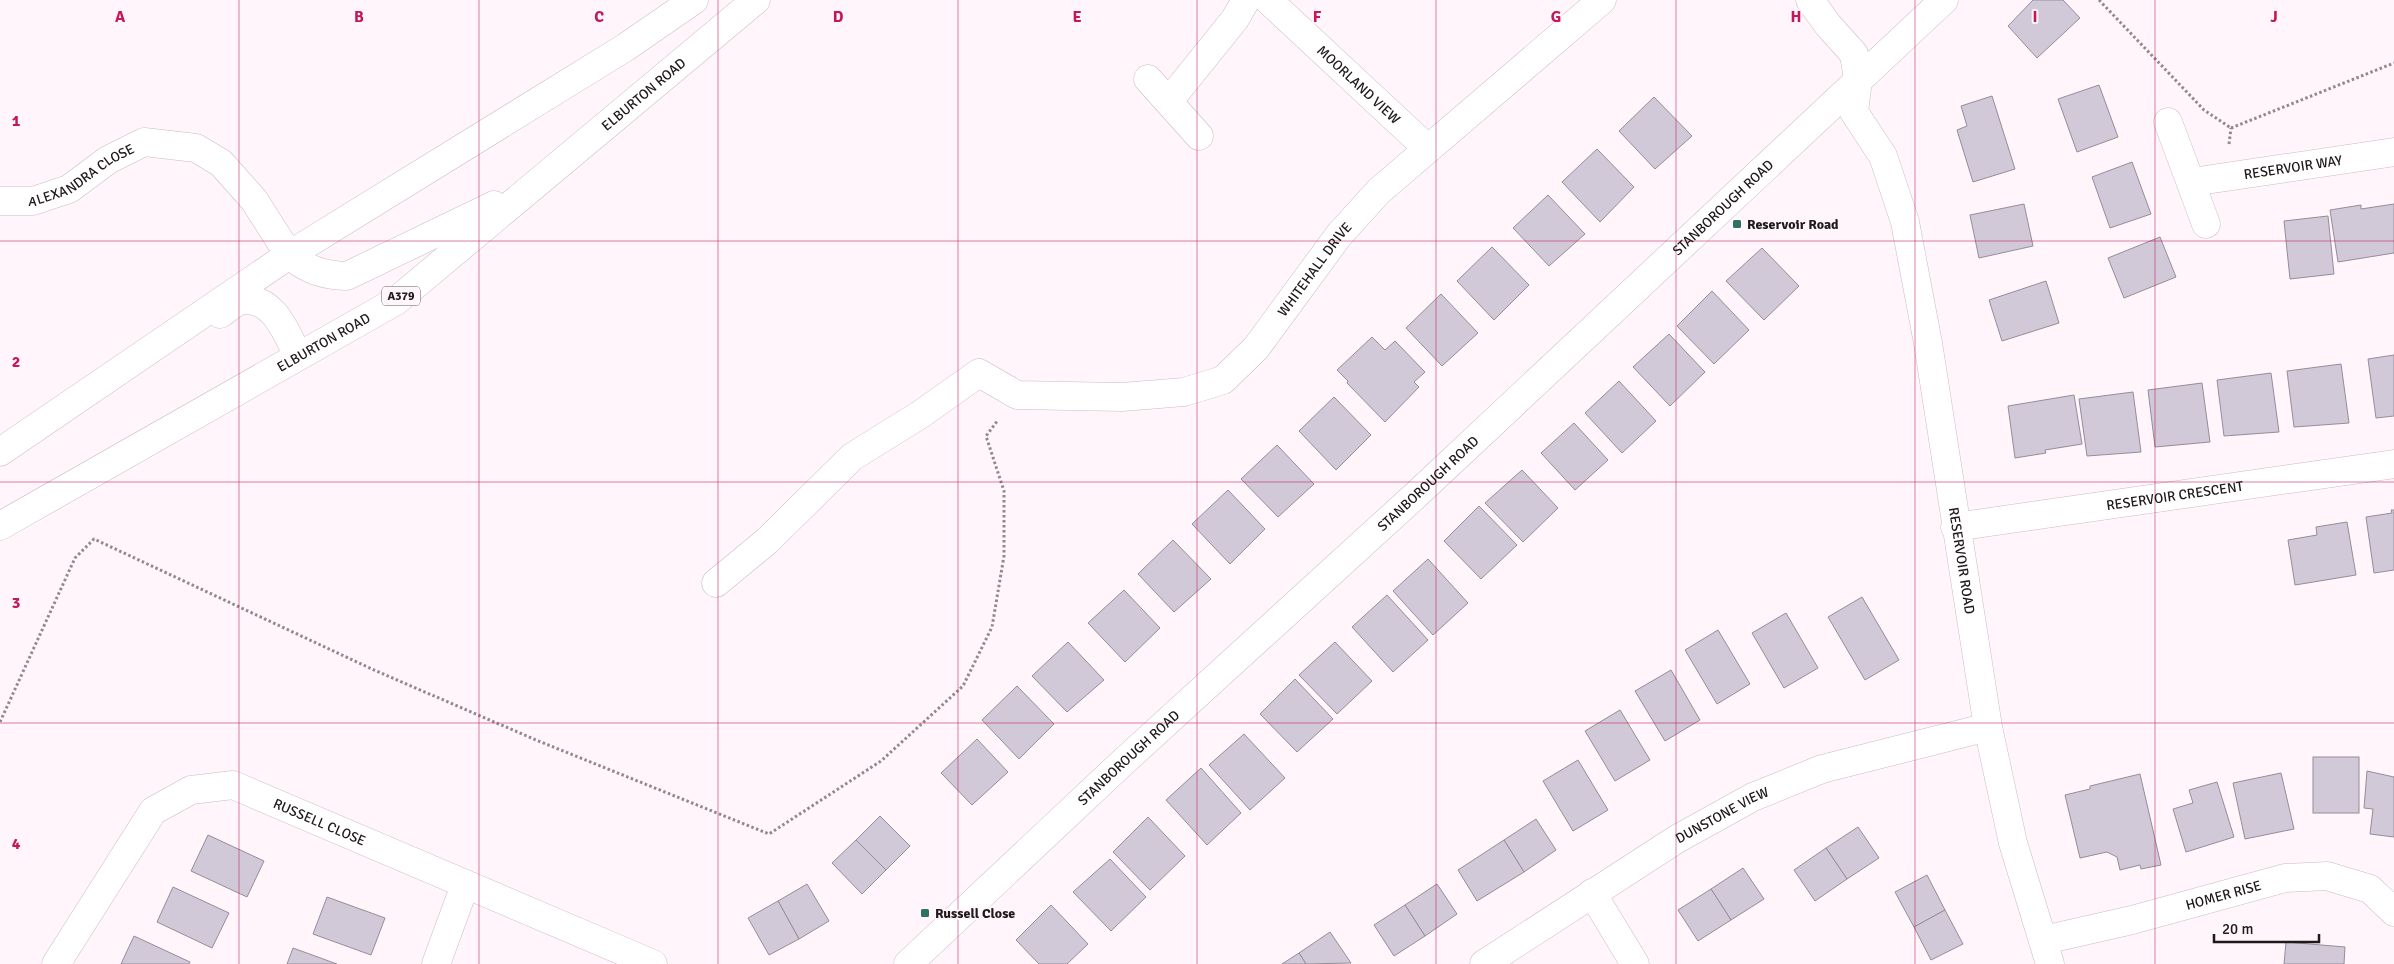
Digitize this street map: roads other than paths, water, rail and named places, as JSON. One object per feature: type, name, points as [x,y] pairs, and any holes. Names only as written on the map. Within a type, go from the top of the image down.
[{"type":"street","points":[[0,452],[289,255],[626,47],[694,0]]},
{"type":"street","name":"ELBURTON ROAD","points":[[0,526],[396,301],[756,0]]},
{"type":"street","name":"MOORLAND VIEW","points":[[1268,0],[1427,148]]},
{"type":"street","name":"WHITEHALL DRIVE","points":[[716,583],[767,541],[852,458],[921,414],[979,373],[1017,395],[1122,397],[1184,392],[1223,380],[1256,348],[1339,235],[1379,191],[1602,0]]},
{"type":"street","name":"RESERVOIR ROAD","points":[[1810,0],[1828,25],[1854,54],[1858,80],[1854,112],[1883,156],[1905,222],[1928,343],[1955,527],[1988,727],[2013,843],[2047,952]]},
{"type":"street","name":"STANBOROUGH ROAD","points":[[908,964],[1122,763],[1432,480],[1944,0]]},
{"type":"street","points":[[1169,101],[1241,10]]},
{"type":"street","points":[[1148,79],[1199,136]]},
{"type":"street","points":[[2168,122],[2192,182],[2206,224]]},
{"type":"street","name":"ALEXANDRA CLOSE","points":[[0,201],[33,201],[69,189],[108,160],[144,142],[196,148],[222,163],[254,200],[289,255]]},
{"type":"street","name":"RESERVOIR WAY","points":[[2192,182],[2394,152]]},
{"type":"street","name":"A379","points":[[289,255],[304,268],[332,276],[347,276],[532,187]]},
{"type":"street","points":[[119,370],[162,352],[240,301],[258,302],[273,312],[281,322],[298,356]]},
{"type":"street","name":"RESERVOIR CRESCENT","points":[[1955,527],[2394,464]]},
{"type":"street","name":"DUNSTONE VIEW","points":[[1484,964],[1677,839],[1753,796],[1822,769],[1988,727]]},
{"type":"street","name":"RUSSELL CLOSE","points":[[56,964],[153,811],[191,790],[233,785],[465,886],[653,964]]},
{"type":"street","name":"HOMER RISE","points":[[2047,952],[2132,920],[2285,878],[2327,876],[2370,889],[2394,912]]},
{"type":"street","points":[[436,964],[465,886]]},
{"type":"street","points":[[1592,893],[1635,964]]},
{"type":"place","name":"Reservoir Road","points":[[1737,224]]},
{"type":"place","name":"Russell Close","points":[[925,913]]}]
